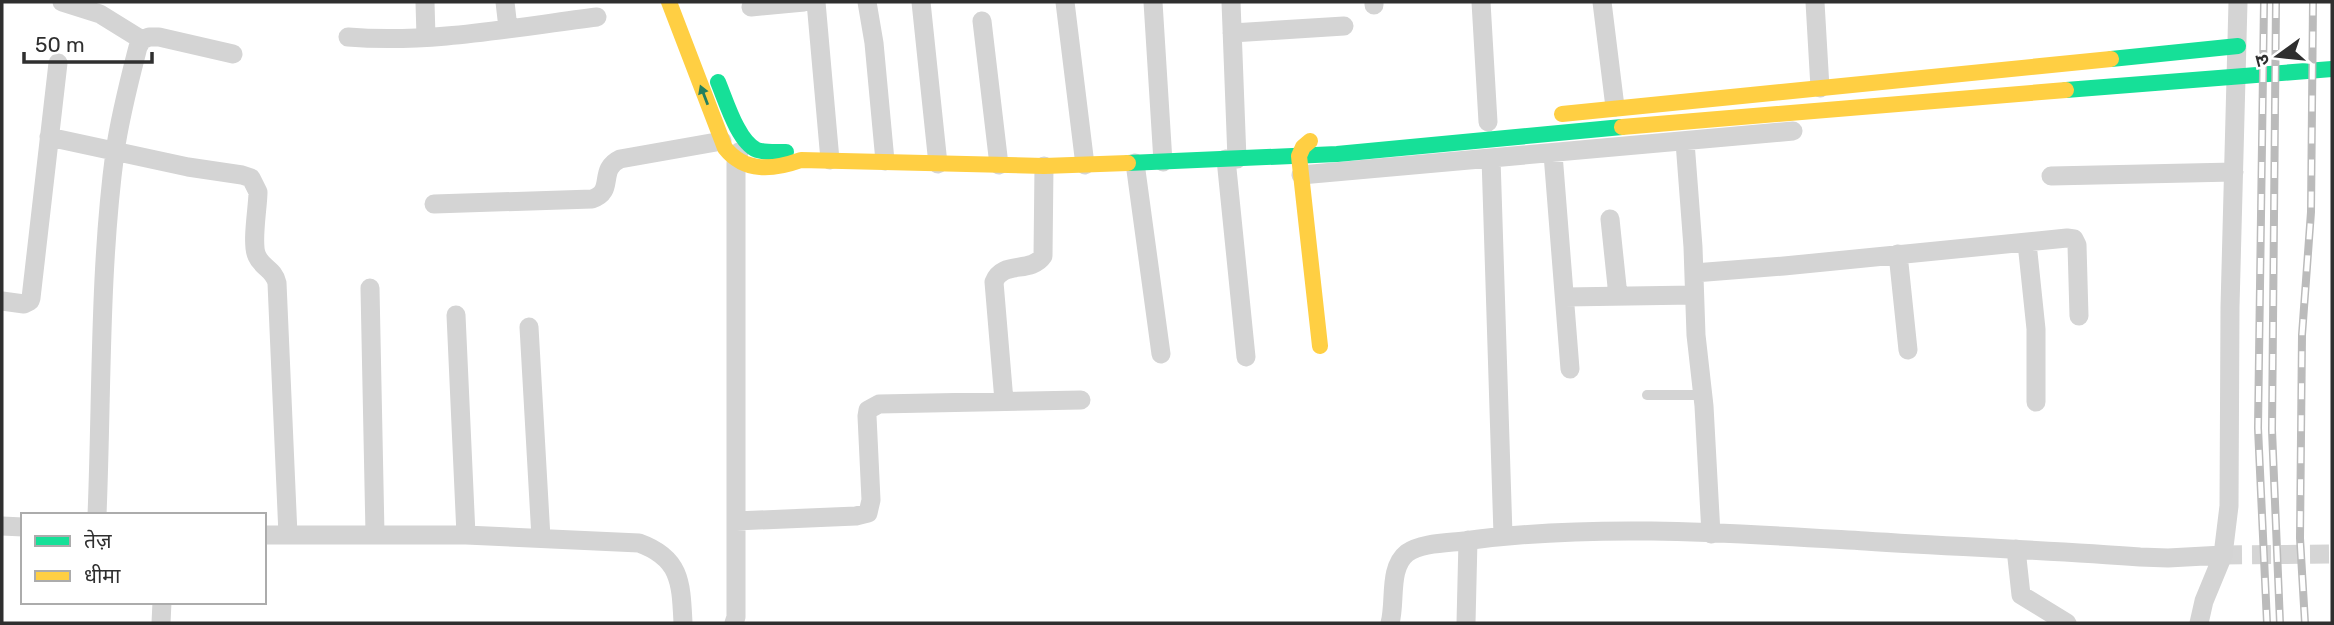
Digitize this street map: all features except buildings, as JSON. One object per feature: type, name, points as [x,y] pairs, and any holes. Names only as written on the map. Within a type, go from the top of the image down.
[{"type":"street","points":[[62,2],[100,14],[142,40]]},
{"type":"street","points":[[425,2],[426,37]]},
{"type":"street","points":[[505,2],[508,28]]},
{"type":"street","points":[[669,2],[730,156],[736,163],[758,168],[783,167],[800,160],[1044,166],[1232,159],[1300,165],[1491,158],[1793,131]]},
{"type":"street","points":[[685,2],[697,30]]},
{"type":"street","points":[[751,7],[804,2]]},
{"type":"street","points":[[816,2],[830,160]]},
{"type":"street","points":[[867,2],[885,161]]},
{"type":"street","points":[[922,2],[939,164]]},
{"type":"street","points":[[1065,2],[1085,165]]},
{"type":"street","points":[[1153,2],[1163,162]]},
{"type":"street","points":[[1231,2],[1232,159],[1246,357]]},
{"type":"street","points":[[1481,2],[1488,122]]},
{"type":"street","points":[[1602,2],[1615,107]]},
{"type":"street","points":[[1815,2],[1820,88]]},
{"type":"street","points":[[2199,623],[2204,601],[2223,555],[2229,506],[2230,307],[2238,2]]},
{"type":"street","points":[[348,37],[426,37],[597,17]]},
{"type":"street","points":[[982,21],[999,165]]},
{"type":"street","points":[[1232,33],[1345,26]]},
{"type":"street","points":[[142,40],[159,37],[233,54]]},
{"type":"street","points":[[97,513],[105,262],[115,152],[125,99],[142,40]]},
{"type":"street","points":[[1551,115],[2238,46]]},
{"type":"street","points":[[2,301],[24,304],[30,301],[58,63]]},
{"type":"street","points":[[711,64],[743,136],[756,150],[788,152],[800,160]]},
{"type":"street","points":[[1300,165],[1337,154],[1734,117],[2332,69]]},
{"type":"street","points":[[734,623],[736,163],[743,136]]},
{"type":"street","points":[[49,137],[188,167],[242,175],[251,178],[256,185],[258,192],[255,251],[262,264],[271,269],[276,283],[288,535]]},
{"type":"street","points":[[1320,346],[1300,165],[1303,147],[1311,140],[1322,137]]},
{"type":"street","points":[[435,204],[592,199],[605,191],[607,170],[611,163],[620,159],[722,141]]},
{"type":"street","points":[[1685,142],[1711,534]]},
{"type":"street","points":[[1553,153],[1570,369]]},
{"type":"street","points":[[1491,158],[1503,536]]},
{"type":"street","points":[[1135,163],[1161,354]]},
{"type":"street","points":[[1004,401],[994,282],[1001,271],[1034,264],[1043,256],[1044,166]]},
{"type":"street","points":[[2051,176],[2234,172]]},
{"type":"street","points":[[1610,219],[1618,296]]},
{"type":"street","points":[[1694,273],[2074,239],[2078,251],[2079,316]]},
{"type":"street","points":[[2027,243],[2036,338],[2036,402]]},
{"type":"street","points":[[1898,254],[1908,350]]},
{"type":"street","points":[[370,288],[375,534]]},
{"type":"street","points":[[1565,297],[1694,295]]},
{"type":"street","points":[[456,315],[466,535]]},
{"type":"street","points":[[529,327],[541,538]]},
{"type":"street","points":[[736,521],[856,516],[868,513],[871,500],[867,416],[868,410],[873,406],[893,403],[1081,400]]},
{"type":"street","points":[[2,526],[21,527]]},
{"type":"street","points":[[1390,623],[1395,574],[1399,562],[1408,553],[1436,544],[1503,536],[1711,534],[2168,558],[2223,555]]},
{"type":"street","points":[[266,535],[466,535],[639,543],[655,549],[674,566],[679,578],[683,623]]},
{"type":"street","points":[[1466,623],[1468,540]]},
{"type":"street","points":[[2016,549],[2021,596],[2067,623]]},
{"type":"street","points":[[161,623],[162,604]]},
{"type":"lane","points":[[1647,396],[1702,395]]},
{"type":"tunnel","points":[[2223,555],[2332,554]]},
{"type":"railway","points":[[2264,2],[2258,428],[2267,623]]},
{"type":"railway","points":[[2276,2],[2272,430],[2280,623]]},
{"type":"railway","points":[[2305,623],[2300,538],[2302,335],[2311,212],[2313,2]]},
{"type":"traffic: fast","points":[[2111,59],[2238,46]]},
{"type":"traffic: fast","points":[[2066,90],[2332,69]]},
{"type":"traffic: fast","points":[[718,82],[733,120],[750,146],[760,151],[786,152]]},
{"type":"traffic: fast","points":[[1128,163],[1337,154],[1622,127]]},
{"type":"traffic: slow","points":[[669,2],[725,148],[741,162],[760,167],[780,166],[801,160],[1044,166],[1128,163]]},
{"type":"traffic: slow","points":[[1562,114],[2111,59]]},
{"type":"traffic: slow","points":[[1622,127],[2066,90]]},
{"type":"traffic: slow","points":[[1310,141],[1299,156],[1320,346]]}]
